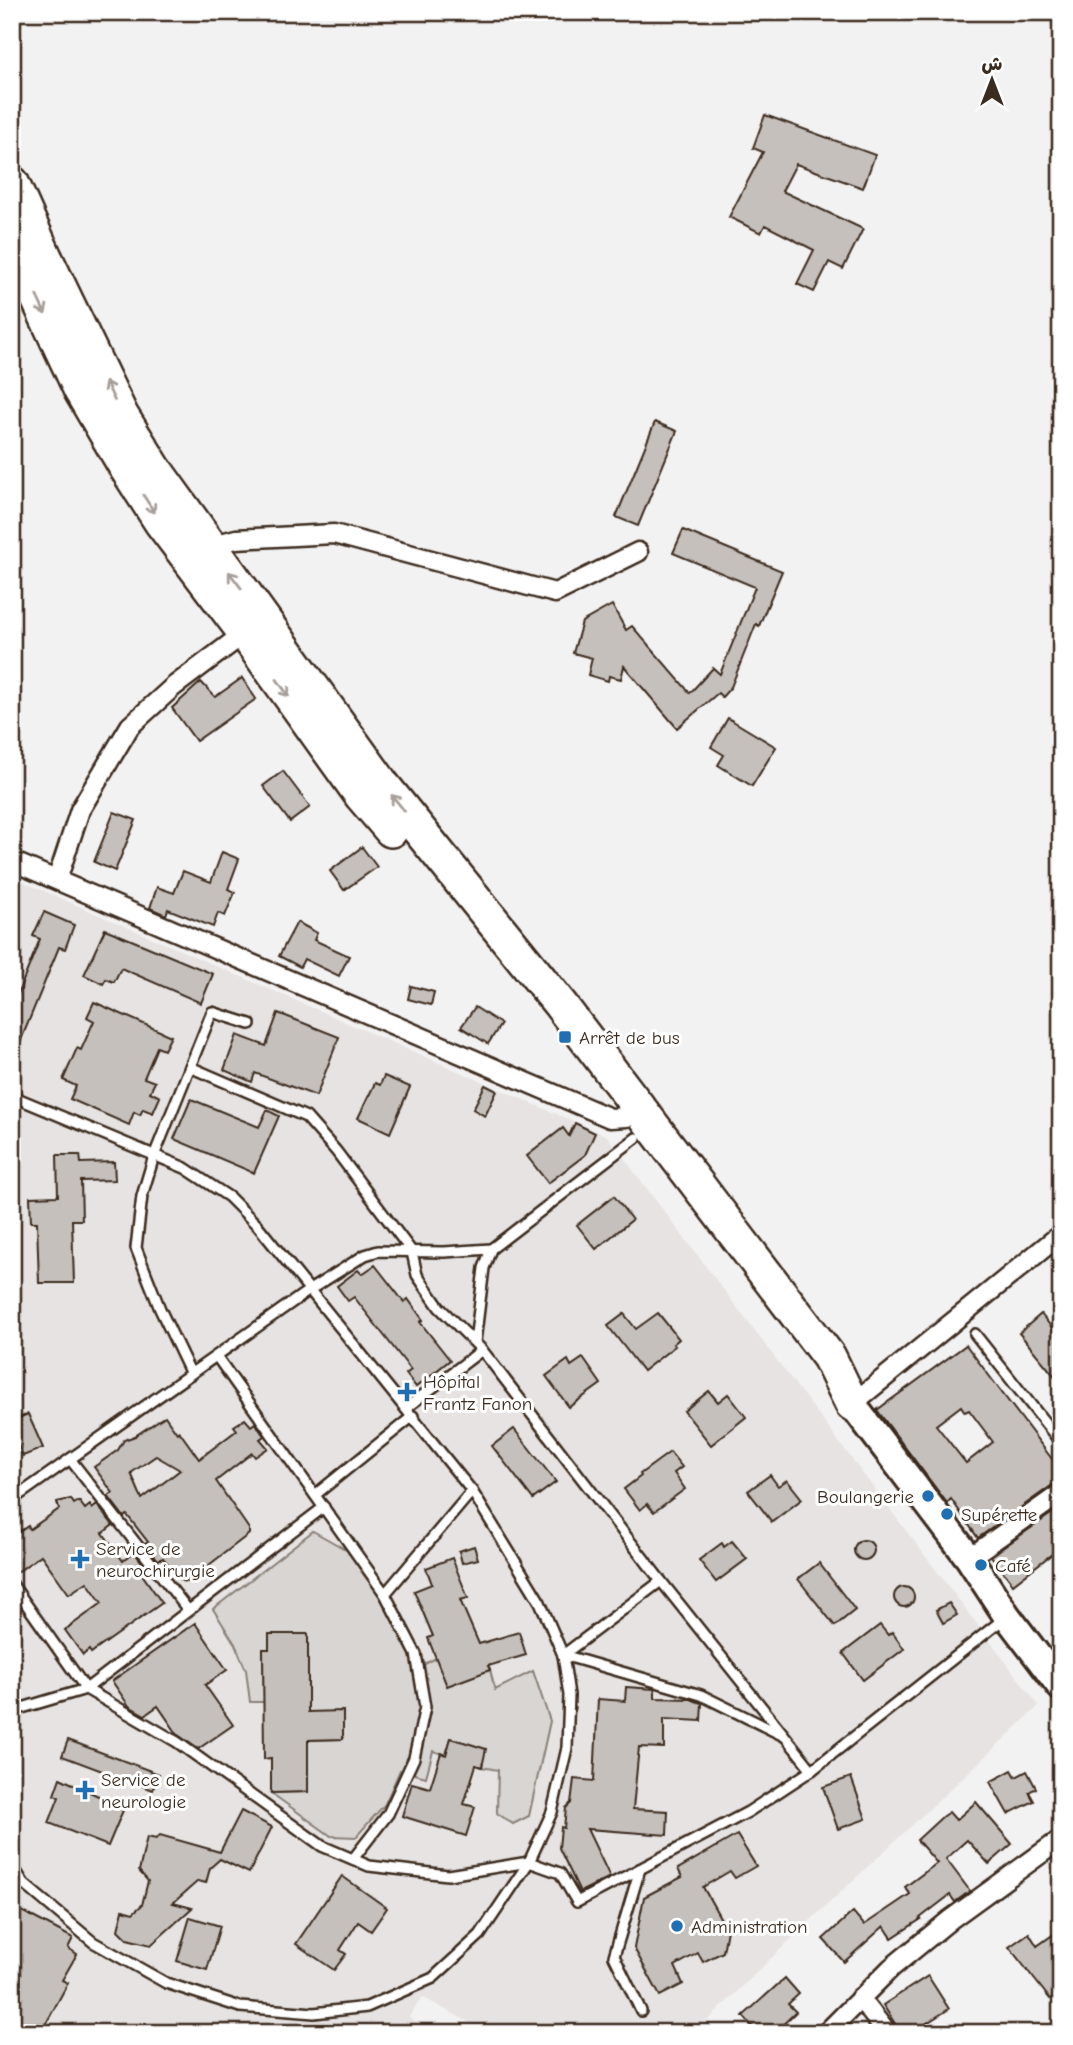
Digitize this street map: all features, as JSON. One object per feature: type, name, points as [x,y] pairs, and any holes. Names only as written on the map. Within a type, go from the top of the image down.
[{"type":"highway","points":[[12,183],[121,415],[210,546],[255,626],[361,794],[529,993],[852,1404]]},
{"type":"highway","points":[[12,243],[81,391],[125,466],[161,522],[255,626]]},
{"type":"main road","points":[[852,1404],[969,1558],[1007,1616],[1061,1687]]},
{"type":"street","points":[[210,546],[236,539],[334,534],[555,593],[638,552]]},
{"type":"street","points":[[57,880],[80,810],[130,726],[173,687],[255,626]]},
{"type":"street","points":[[12,861],[610,1118],[632,1122]]},
{"type":"street","points":[[852,1404],[1061,1234]]},
{"type":"street","points":[[969,1558],[1061,1493]]},
{"type":"street","points":[[826,2033],[891,1968],[951,1919],[1061,1839]]},
{"type":"street","points":[[860,1998],[887,2033]]},
{"type":"lane","points":[[191,1374],[160,1309],[136,1248],[142,1196],[212,1012],[250,1024]]},
{"type":"lane","points":[[190,1067],[306,1117],[344,1161],[412,1252],[417,1275],[439,1307],[479,1346],[812,1770]]},
{"type":"lane","points":[[12,1096],[185,1168],[229,1197],[258,1226],[472,1491],[540,1602],[563,1655],[569,1695],[567,1748],[552,1812],[528,1862],[480,1935],[433,1978],[367,2007],[314,2013],[240,2007],[166,1983],[93,1942],[24,1884],[12,1865]]},
{"type":"lane","points":[[406,1408],[479,1346],[484,1268],[491,1249],[632,1122]]},
{"type":"lane","points":[[12,1500],[309,1291],[365,1255],[378,1251],[491,1249]]},
{"type":"lane","points":[[975,1334],[1061,1443]]},
{"type":"lane","points":[[217,1357],[385,1594],[416,1654],[425,1707],[414,1758],[388,1814],[353,1859]]},
{"type":"lane","points":[[315,1495],[413,1416]]},
{"type":"lane","points":[[70,1459],[187,1610]]},
{"type":"lane","points":[[385,1594],[472,1491]]},
{"type":"lane","points":[[12,1712],[86,1689],[324,1507]]},
{"type":"lane","points":[[563,1655],[661,1581]]},
{"type":"lane","points":[[12,1584],[86,1689],[177,1742],[322,1846],[369,1866],[448,1875],[528,1862],[559,1873],[577,1902],[748,1812],[812,1770],[1007,1616]]},
{"type":"lane","points":[[563,1655],[701,1695],[786,1737]]},
{"type":"lane","points":[[639,1869],[614,1956],[641,2011]]},
{"type":"shaded area","name":"Hôpital Frantz Fanon","points":[[12,877],[607,1136],[1039,1706],[797,1933],[695,2033],[489,2033],[422,1997],[409,2017],[435,2033],[12,2033]]},
{"type":"shaded area","points":[[313,1531],[359,1557],[385,1594],[419,1667],[436,1658],[447,1686],[490,1670],[495,1690],[533,1671],[550,1721],[529,1816],[513,1824],[497,1813],[498,1770],[482,1767],[451,1738],[446,1755],[433,1751],[426,1777],[400,1770],[385,1804],[356,1837],[331,1836],[271,1793],[308,1792],[308,1740],[343,1739],[343,1712],[308,1712],[308,1634],[269,1634],[269,1649],[263,1650],[264,1702],[250,1702],[246,1670],[235,1644],[213,1609]]},
{"type":"building","points":[[765,115],[875,155],[863,188],[796,164],[782,191],[863,229],[843,269],[829,262],[814,292],[797,284],[814,250],[765,225],[761,233],[729,217],[763,152],[753,148]]},
{"type":"building","points":[[655,422],[677,431],[638,526],[616,517]]},
{"type":"building","points":[[683,530],[782,571],[759,626],[756,624],[731,687],[722,697],[718,693],[677,728],[624,666],[621,679],[609,676],[608,681],[588,675],[592,658],[573,653],[582,622],[612,605],[626,630],[632,626],[690,693],[713,668],[720,674],[755,587],[673,553]]},
{"type":"building","points":[[242,678],[256,699],[196,741],[172,708],[201,682],[215,697]]},
{"type":"building","points":[[728,718],[776,747],[752,786],[718,765],[724,755],[711,747]]},
{"type":"building","points":[[283,771],[310,807],[290,822],[263,786]]},
{"type":"building","points":[[114,812],[136,820],[115,871],[94,862]]},
{"type":"building","points":[[362,847],[377,867],[344,890],[330,871]]},
{"type":"building","points":[[222,852],[239,859],[228,889],[235,892],[225,916],[218,913],[213,927],[168,909],[166,915],[150,908],[157,887],[174,893],[183,871],[211,882]]},
{"type":"building","points":[[44,912],[74,925],[65,949],[59,947],[12,1062],[12,1008],[40,939],[33,936]]},
{"type":"building","points":[[297,922],[317,933],[314,940],[349,956],[339,976],[304,959],[300,967],[279,956]]},
{"type":"building","points":[[105,929],[213,974],[201,1003],[121,968],[114,982],[106,979],[103,984],[84,975]]},
{"type":"building","points":[[411,986],[434,992],[431,1005],[408,999]]},
{"type":"building","points":[[94,1002],[171,1036],[164,1050],[157,1047],[144,1078],[155,1082],[150,1092],[160,1097],[153,1113],[143,1109],[140,1115],[134,1112],[129,1125],[70,1099],[76,1086],[63,1080],[77,1048],[81,1050],[94,1021],[87,1017]]},
{"type":"building","points":[[475,1007],[501,1024],[488,1044],[461,1027]]},
{"type":"building","points":[[278,1013],[339,1037],[316,1096],[255,1073],[252,1082],[224,1070],[237,1035],[266,1046]]},
{"type":"building","points":[[384,1076],[410,1087],[390,1133],[358,1118],[375,1083],[380,1085]]},
{"type":"building","points":[[485,1085],[497,1091],[485,1116],[473,1109]]},
{"type":"building","points":[[191,1099],[259,1127],[267,1110],[279,1116],[254,1173],[174,1139]]},
{"type":"building","points":[[575,1123],[595,1133],[585,1155],[548,1183],[527,1156],[563,1128],[569,1136]]},
{"type":"building","points":[[57,1155],[80,1155],[81,1163],[114,1162],[115,1180],[81,1181],[82,1220],[72,1220],[74,1283],[39,1283],[37,1222],[31,1222],[30,1197],[58,1196]]},
{"type":"building","points":[[614,1196],[632,1220],[596,1249],[577,1225]]},
{"type":"building","points":[[375,1265],[404,1302],[408,1299],[423,1320],[420,1322],[450,1360],[416,1387],[406,1374],[411,1370],[354,1297],[348,1301],[337,1286],[358,1270],[362,1274]]},
{"type":"building","points":[[658,1313],[679,1339],[673,1344],[675,1346],[643,1371],[608,1326],[624,1314],[636,1329]]},
{"type":"building","points":[[1041,1314],[1053,1329],[1061,1323],[1061,1384],[1019,1333]]},
{"type":"building","points":[[966,1345],[1061,1471],[1061,1482],[1054,1484],[978,1538],[951,1499],[947,1503],[877,1410]],"holes":[[[961,1406],[965,1412],[969,1410],[993,1442],[966,1463],[936,1425]]]},
{"type":"building","points":[[583,1358],[601,1384],[569,1407],[546,1376],[568,1360],[571,1366]]},
{"type":"building","points":[[709,1391],[718,1402],[728,1394],[746,1417],[711,1445],[684,1411]]},
{"type":"building","points":[[28,1414],[43,1448],[23,1456],[12,1432],[12,1421]]},
{"type":"building","points":[[165,1416],[199,1459],[237,1430],[234,1426],[245,1419],[251,1426],[255,1423],[264,1436],[260,1439],[268,1448],[255,1457],[252,1453],[216,1481],[249,1529],[249,1534],[187,1582],[182,1581],[163,1558],[158,1560],[145,1544],[148,1542],[108,1496],[113,1493],[94,1467],[118,1450],[124,1440],[135,1436]],"holes":[[[156,1456],[180,1470],[142,1499],[131,1473]]]},
{"type":"building","points":[[514,1429],[556,1482],[533,1499],[492,1446]]},
{"type":"building","points":[[670,1452],[682,1467],[674,1473],[685,1489],[654,1512],[647,1504],[640,1510],[624,1489]]},
{"type":"building","points":[[770,1475],[778,1486],[787,1480],[802,1499],[772,1522],[748,1491]]},
{"type":"building","points":[[71,1499],[74,1504],[79,1501],[85,1509],[90,1505],[92,1509],[97,1505],[113,1525],[103,1533],[123,1561],[134,1552],[144,1565],[137,1567],[162,1603],[91,1653],[89,1650],[83,1655],[65,1630],[102,1603],[87,1582],[69,1594],[41,1555],[12,1576],[12,1537],[28,1526],[30,1529],[59,1509],[57,1502]]},
{"type":"building","points":[[1061,1507],[1061,1547],[1013,1584],[991,1556]]},
{"type":"building","points":[[860,1540],[868,1540],[874,1550],[868,1560],[860,1560],[854,1554],[854,1546]]},
{"type":"building","points":[[732,1541],[747,1559],[716,1582],[699,1560],[722,1543],[724,1547]]},
{"type":"building","points":[[474,1546],[478,1559],[462,1563],[459,1551]]},
{"type":"building","points":[[452,1558],[468,1598],[460,1600],[479,1644],[519,1632],[526,1655],[488,1666],[490,1670],[447,1686],[428,1638],[433,1636],[414,1591],[432,1584],[426,1568]]},
{"type":"building","points":[[819,1563],[855,1610],[835,1626],[798,1579]]},
{"type":"building","points":[[900,1587],[908,1587],[914,1597],[908,1607],[900,1607],[894,1601],[894,1593]]},
{"type":"building","points":[[949,1603],[957,1615],[943,1623],[936,1610]]},
{"type":"building","points":[[195,1623],[227,1670],[205,1685],[233,1725],[198,1749],[178,1735],[158,1706],[145,1715],[129,1706],[112,1681]]},
{"type":"building","points":[[880,1625],[888,1635],[892,1632],[904,1649],[863,1680],[843,1653]]},
{"type":"building","points":[[269,1634],[308,1634],[308,1712],[343,1711],[343,1739],[308,1740],[308,1792],[271,1793],[271,1758],[264,1759],[263,1649],[269,1649]]},
{"type":"building","points":[[626,1687],[655,1689],[655,1698],[691,1699],[702,1703],[701,1721],[664,1719],[664,1748],[639,1747],[633,1809],[668,1811],[667,1835],[587,1829],[610,1877],[580,1892],[559,1848],[561,1827],[564,1828],[566,1808],[571,1803],[574,1779],[594,1781],[598,1699],[625,1701]]},
{"type":"building","points":[[451,1738],[486,1749],[482,1767],[476,1765],[464,1804],[475,1807],[466,1836],[402,1816],[412,1783],[430,1788],[441,1753],[446,1755]]},
{"type":"building","points":[[68,1740],[159,1774],[153,1790],[62,1756]]},
{"type":"building","points":[[1012,1770],[1016,1777],[1027,1771],[1036,1788],[1029,1792],[1034,1801],[1008,1814],[990,1782]]},
{"type":"building","points":[[851,1777],[866,1819],[838,1829],[823,1787]]},
{"type":"building","points":[[60,1778],[124,1808],[108,1846],[49,1823],[59,1797],[54,1795]]},
{"type":"building","points":[[976,1802],[1012,1844],[989,1864],[967,1840],[946,1859],[970,1891],[955,1902],[950,1895],[892,1938],[884,1926],[844,1962],[823,1939],[853,1912],[864,1925],[910,1894],[905,1887],[937,1863],[917,1840],[949,1812],[956,1820]]},
{"type":"building","points":[[241,1811],[272,1827],[249,1873],[220,1859],[210,1868],[206,1883],[198,1881],[173,1903],[192,1908],[151,1945],[127,1939],[118,1930],[123,1910],[133,1913],[142,1905],[148,1881],[139,1871],[147,1837],[156,1839],[160,1835],[220,1852]]},
{"type":"building","points":[[737,1835],[756,1866],[735,1878],[730,1871],[703,1887],[727,1930],[723,1952],[703,1962],[698,1953],[675,1966],[683,1984],[660,1996],[634,1948],[644,1897],[682,1877],[678,1869]]},
{"type":"building","points":[[342,1876],[387,1908],[371,1931],[358,1922],[340,1950],[346,1954],[334,1970],[296,1944]]},
{"type":"building","points":[[12,1906],[73,1938],[68,1948],[77,1954],[62,1980],[68,1983],[41,2033],[12,2033]]},
{"type":"building","points":[[190,1917],[220,1926],[207,1970],[177,1961]]},
{"type":"building","points":[[1061,1929],[1061,1992],[1050,1999],[1009,1947],[1029,1933],[1037,1946]]},
{"type":"building","points":[[928,1976],[949,2009],[911,2033],[901,2033],[883,2005]]},
{"type":"building","points":[[785,1978],[799,1994],[788,2004],[796,2012],[774,2033],[758,2033],[743,2016]]},
{"type":"place","name":"Arrêt de bus","points":[[565,1037]]},
{"type":"place","name":"Hôpital Frantz Fanon","points":[[407,1392]]},
{"type":"place","name":"Boulangerie","points":[[928,1496]]},
{"type":"place","name":"Supérette","points":[[947,1514]]},
{"type":"place","name":"Service de neurochirurgie","points":[[80,1559]]},
{"type":"place","name":"Café","points":[[981,1565]]},
{"type":"place","name":"Service de neurologie","points":[[85,1790]]},
{"type":"place","name":"Administration","points":[[677,1926]]}]
